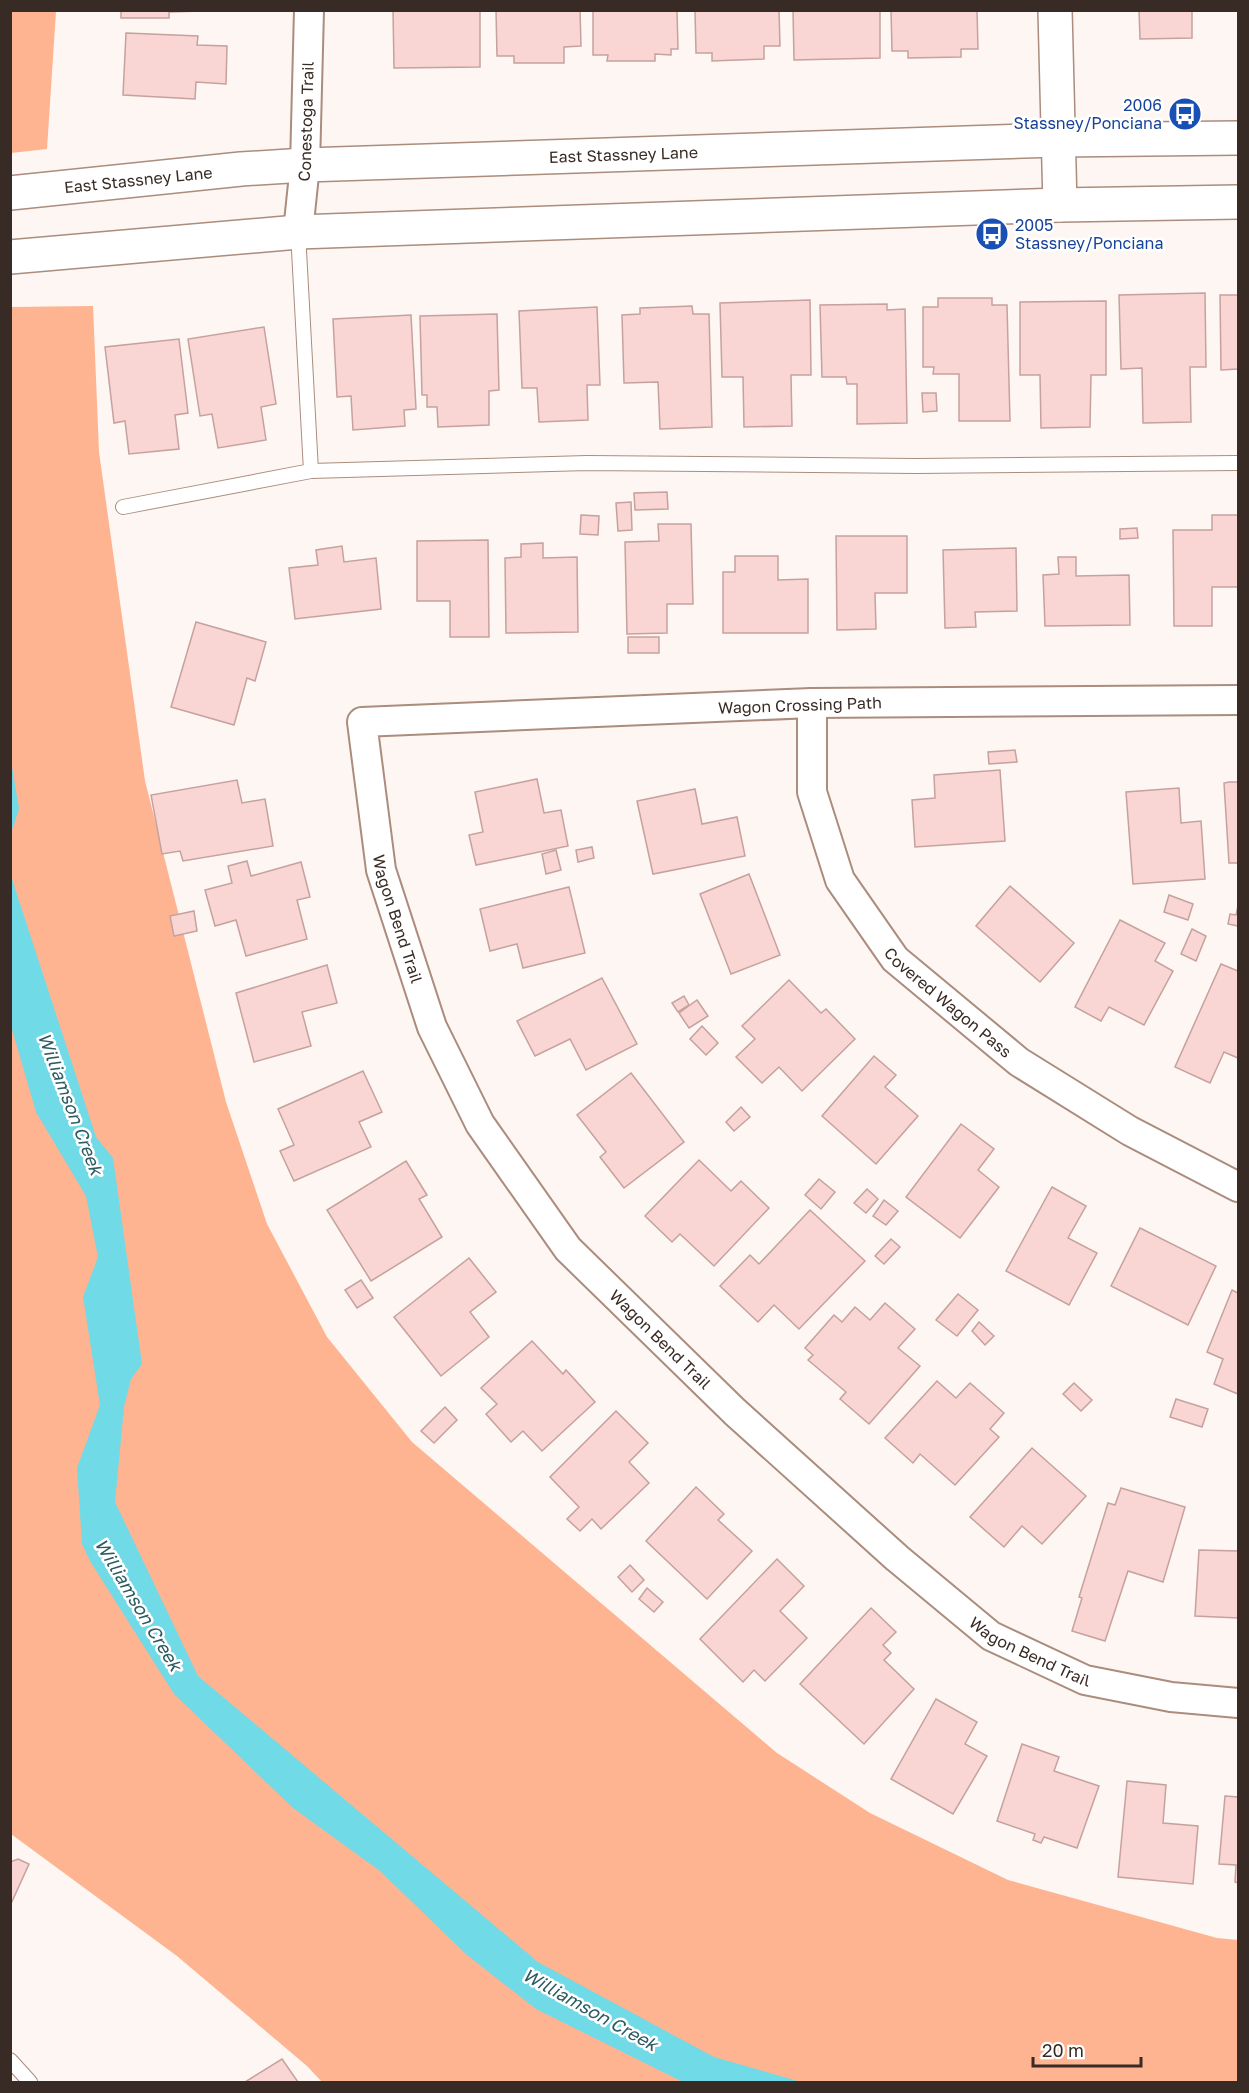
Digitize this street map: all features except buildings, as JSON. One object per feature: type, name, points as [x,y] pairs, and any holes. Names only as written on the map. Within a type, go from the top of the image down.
[{"type":"main road","points":[[1055,10],[1060,205]]},
{"type":"main road","name":"East Stassney Lane","points":[[10,193],[241,169],[305,165],[1057,141],[1239,138]]},
{"type":"main road","points":[[10,257],[298,232],[1060,205],[1239,202]]},
{"type":"street","name":"Conestoga Trail","points":[[298,232],[305,165],[309,10]]},
{"type":"street","name":"Wagon Crossing Path","points":[[362,722],[812,703],[1239,700]]},
{"type":"street","name":"Covered Wagon Pass","points":[[812,703],[812,792],[836,869],[840,880],[895,959],[1019,1062],[1130,1131],[1239,1187]]},
{"type":"street","name":"Wagon Bend Trail","points":[[362,722],[381,870],[432,1027],[480,1124],[567,1249],[735,1412],[897,1558],[991,1636],[1085,1680],[1171,1697],[1239,1703]]},
{"type":"lane","points":[[298,232],[311,471]]},
{"type":"lane","points":[[123,507],[311,471],[587,463],[916,466],[1239,463]]},
{"type":"lane","points":[[10,2060],[30,2082]]},
{"type":"shaded area","points":[[10,11],[56,11],[47,149],[11,153]]},
{"type":"shaded area","points":[[93,306],[99,452],[145,781],[226,1102],[267,1224],[327,1337],[412,1442],[777,1753],[870,1813],[1008,1880],[1217,1938],[1238,1940],[1238,2082],[322,2082],[307,2066],[177,1956],[11,1834],[11,307]]},
{"type":"water","points":[[10,755],[19,809],[11,833],[10,833]]},
{"type":"water","name":"Williamson Creek","points":[[11,876],[96,1137],[113,1158],[142,1364],[131,1379],[124,1407],[115,1502],[198,1676],[538,1962],[714,2057],[801,2082],[683,2082],[536,2009],[467,1955],[380,1871],[293,1808],[174,1694],[90,1561],[82,1544],[77,1468],[100,1405],[83,1297],[98,1257],[86,1196],[36,1112],[11,1026]]},
{"type":"place","name":"2006 Stassney/Ponciana","points":[[1185,114]]},
{"type":"place","name":"2005 Stassney/Ponciana","points":[[992,234]]}]
